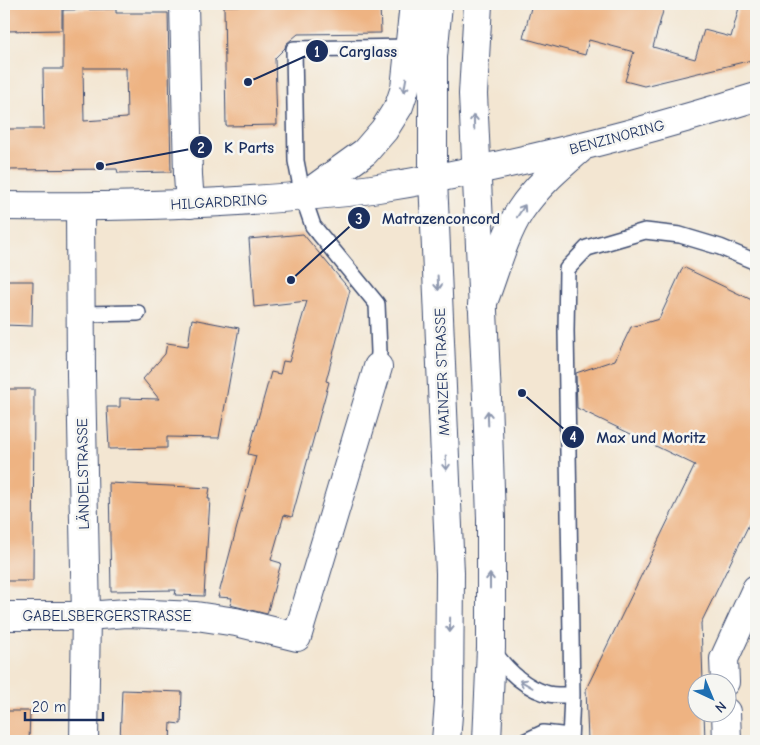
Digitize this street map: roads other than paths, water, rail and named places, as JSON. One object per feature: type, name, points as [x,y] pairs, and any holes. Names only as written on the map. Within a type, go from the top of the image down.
[{"type":"street","points":[[184,4],[190,204]]},
{"type":"street","name":"MAINZER STRASSE","points":[[438,4],[421,52],[433,179],[450,573],[449,702],[446,741]]},
{"type":"street","points":[[481,9],[473,94],[488,407],[491,519],[491,648],[487,741]]},
{"type":"street","points":[[302,197],[365,152],[384,130],[399,106],[421,52],[414,12]]},
{"type":"street","name":"BENZINORING","points":[[433,179],[585,146],[682,120],[756,97]]},
{"type":"street","points":[[482,304],[504,244],[519,212],[545,180],[585,146]]},
{"type":"street","name":"HILGARDRING","points":[[4,206],[80,208],[302,197],[433,179]]},
{"type":"street","name":"LÄNDELSTRASSE","points":[[80,208],[86,616],[84,741]]},
{"type":"street","name":"GABELSBERGERSTRASSE","points":[[4,616],[86,616],[127,613],[196,616],[236,622],[297,638],[378,367]]},
{"type":"street","points":[[725,672],[724,659],[756,589]]},
{"type":"street","points":[[726,722],[727,741]]},
{"type":"lane","points":[[378,367],[380,352],[377,304],[313,226],[302,197],[296,161],[294,49],[421,52]]},
{"type":"lane","points":[[526,741],[543,733],[570,739],[572,695],[566,331],[567,269],[587,248],[645,231],[680,235],[720,247],[756,262]]},
{"type":"lane","points":[[82,314],[138,313]]},
{"type":"lane","points":[[491,648],[504,666],[521,682],[546,694],[572,695]]},
{"type":"place","name":"Carglass","points":[[248,82]]},
{"type":"place","name":"K Parts","points":[[100,166]]},
{"type":"place","name":"Matrazenconcord","points":[[291,280]]},
{"type":"place","name":"Max und Moritz","points":[[522,393]]}]
